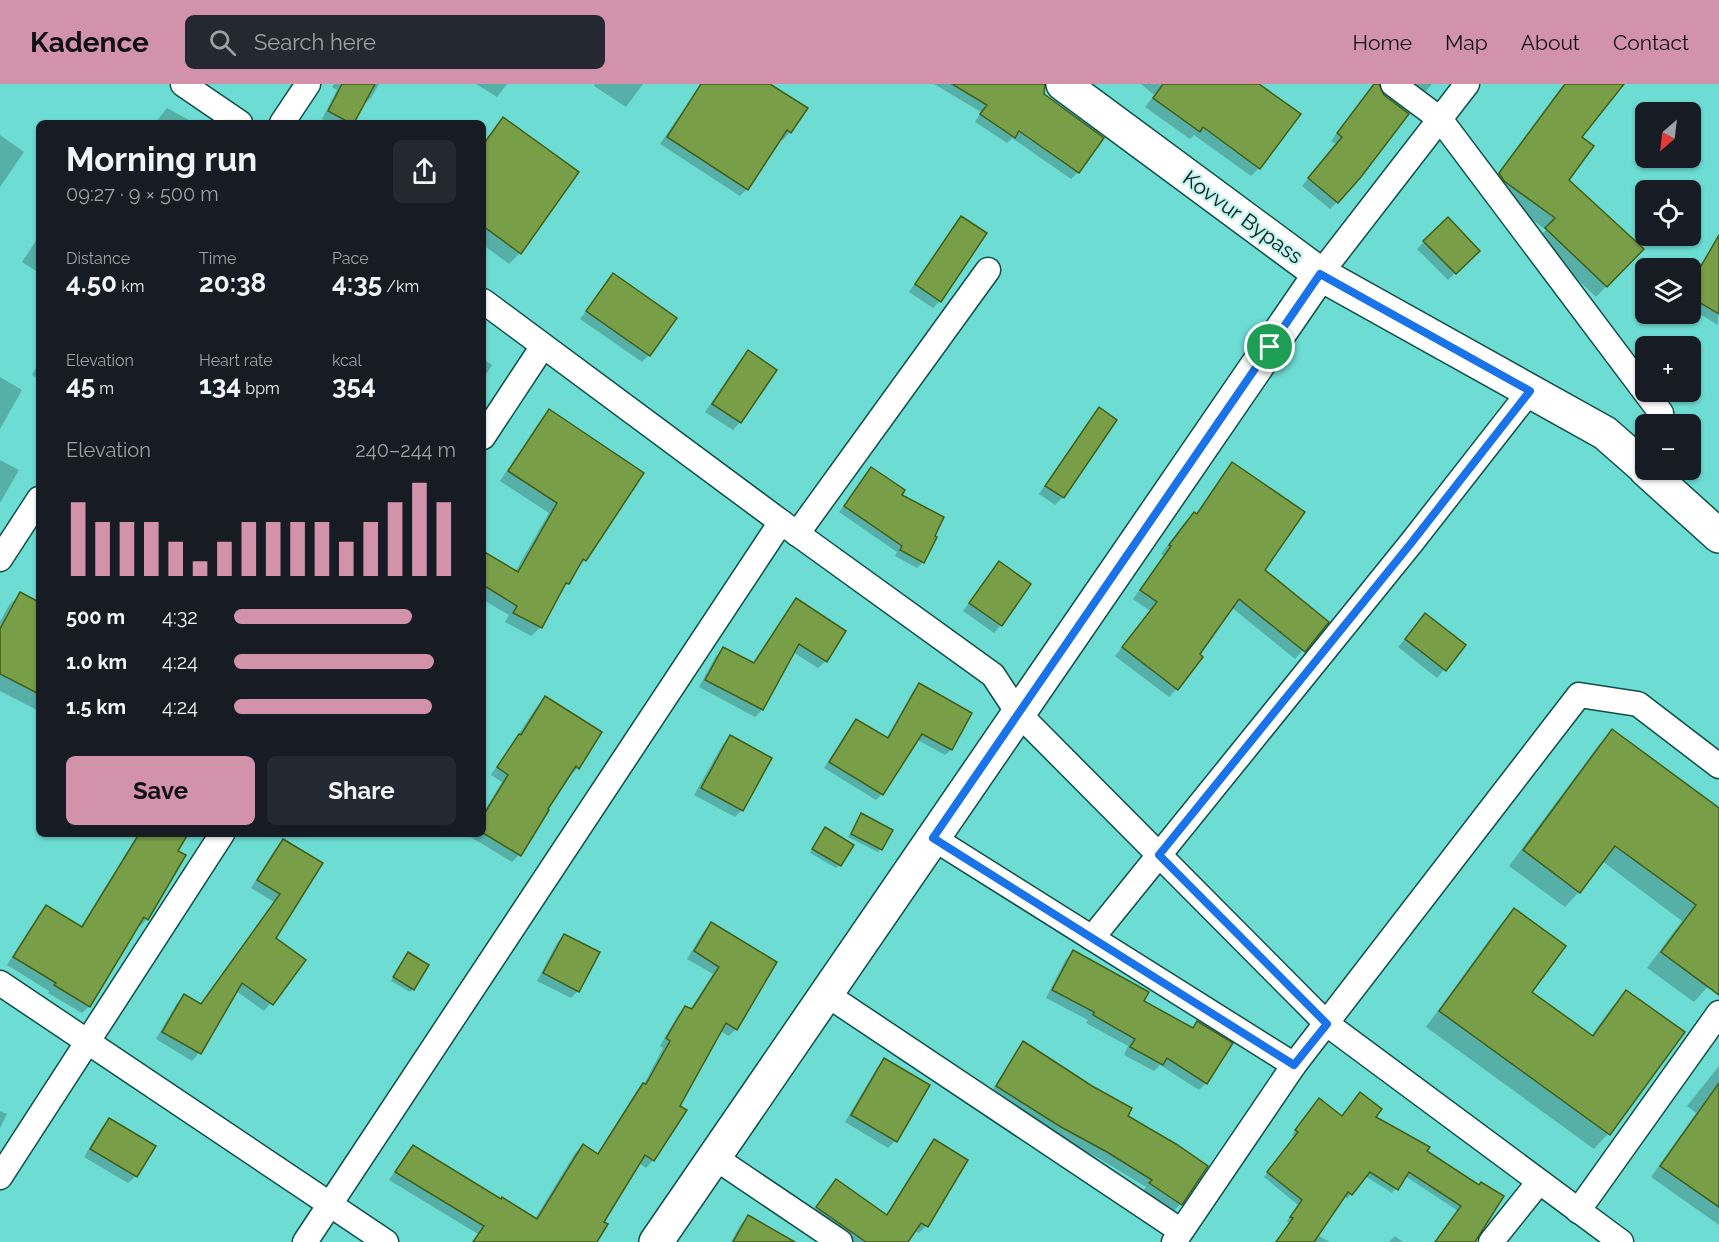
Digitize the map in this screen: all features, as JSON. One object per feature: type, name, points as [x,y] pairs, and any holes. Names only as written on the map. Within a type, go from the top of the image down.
[{"type":"street","points":[[183,84],[236,120]]},
{"type":"street","points":[[284,120],[308,84]]},
{"type":"street","name":"Kovvur Bypass","points":[[1063,84],[1320,274],[1605,433],[1635,459]]},
{"type":"street","points":[[1393,84],[1440,119],[1661,414]]},
{"type":"street","points":[[656,1242],[1320,274],[1467,84]]},
{"type":"street","points":[[305,1242],[789,528],[987,270]]},
{"type":"street","points":[[486,303],[789,528],[993,675],[1018,713],[1327,1024],[1614,1240]]},
{"type":"street","points":[[486,432],[543,346]]},
{"type":"street","points":[[1092,938],[1412,542],[1530,391]]},
{"type":"street","name":"Kovvur Bypass","points":[[1669,481],[1719,536]]},
{"type":"street","points":[[0,559],[36,504]]},
{"type":"street","points":[[826,994],[1178,1236],[1294,1065],[1579,694],[1638,704],[1719,766]]},
{"type":"street","points":[[0,1177],[220,837]]},
{"type":"street","points":[[933,838],[1294,1065]]},
{"type":"street","points":[[0,983],[386,1242]]},
{"type":"street","points":[[1578,1211],[1719,1013]]},
{"type":"street","points":[[714,1157],[840,1242]]},
{"type":"street","points":[[1491,1242],[1539,1182]]},
{"type":"building","points":[[342,84],[375,84],[356,120],[344,120],[328,111]]},
{"type":"building","points":[[701,84],[770,84],[808,108],[791,133],[787,130],[748,190],[667,137]]},
{"type":"building","points":[[952,84],[1045,84],[1044,94],[1104,138],[1079,173],[1019,131],[1015,138],[980,114],[987,105]]},
{"type":"building","points":[[1163,84],[1259,84],[1301,114],[1260,169],[1203,127],[1200,132],[1153,98]]},
{"type":"building","points":[[1374,84],[1379,84],[1384,95],[1409,114],[1338,203],[1308,178],[1342,137],[1337,133]]},
{"type":"building","points":[[1565,84],[1624,84],[1582,137],[1594,146],[1569,180],[1635,241],[1635,246],[1641,246],[1644,249],[1607,287],[1545,228],[1555,218],[1504,181],[1499,173]]},
{"type":"building","points":[[503,117],[579,172],[521,254],[486,228],[486,141]]},
{"type":"building","points":[[961,216],[987,233],[941,302],[915,284]]},
{"type":"building","points":[[1448,217],[1480,251],[1456,274],[1423,241]]},
{"type":"building","points":[[1719,235],[1719,314],[1701,303],[1701,266]]},
{"type":"building","points":[[613,273],[677,318],[650,356],[586,311]]},
{"type":"building","points":[[748,350],[777,370],[741,423],[712,404]]},
{"type":"building","points":[[1099,407],[1117,420],[1064,498],[1045,486]]},
{"type":"building","points":[[549,409],[644,473],[586,561],[583,559],[569,584],[566,583],[542,628],[513,613],[517,606],[486,587],[486,553],[518,572],[557,503],[508,471]]},
{"type":"building","points":[[1232,462],[1305,512],[1265,570],[1329,622],[1305,652],[1239,599],[1200,654],[1203,657],[1178,690],[1122,647],[1157,602],[1140,590],[1171,546],[1169,545],[1194,512],[1197,514]]},
{"type":"building","points":[[871,467],[905,490],[902,495],[944,517],[924,563],[900,550],[902,546],[844,506]]},
{"type":"building","points":[[999,561],[1031,584],[1002,626],[969,603]]},
{"type":"building","points":[[20,592],[36,600],[36,692],[0,674],[0,629]]},
{"type":"building","points":[[796,598],[846,631],[827,662],[799,644],[763,710],[705,680],[723,647],[754,663]]},
{"type":"building","points":[[1425,613],[1466,645],[1446,671],[1405,639]]},
{"type":"building","points":[[919,683],[972,713],[952,750],[922,734],[883,795],[829,762],[856,719],[888,738]]},
{"type":"building","points":[[545,696],[602,732],[579,769],[576,766],[521,856],[486,835],[486,811],[508,775],[497,767],[519,734],[521,735]]},
{"type":"building","points":[[1612,729],[1719,808],[1719,995],[1661,952],[1696,905],[1615,846],[1580,893],[1523,850]]},
{"type":"building","points":[[730,735],[772,758],[743,811],[701,788]]},
{"type":"building","points":[[861,813],[893,830],[882,850],[851,834]]},
{"type":"building","points":[[825,827],[854,845],[841,866],[812,849]]},
{"type":"building","points":[[137,837],[186,837],[178,851],[186,855],[148,920],[144,917],[90,1007],[13,957],[46,905],[82,927]]},
{"type":"building","points":[[283,839],[323,863],[276,938],[306,960],[273,1005],[242,983],[201,1054],[162,1032],[184,994],[201,1004],[280,894],[257,880]]},
{"type":"building","points":[[1514,908],[1566,946],[1532,992],[1593,1036],[1626,990],[1685,1032],[1610,1135],[1439,1011]]},
{"type":"building","points":[[711,922],[777,962],[737,1030],[726,1023],[680,1106],[687,1110],[654,1161],[645,1155],[604,1222],[608,1224],[597,1242],[473,1242],[484,1226],[395,1172],[413,1145],[537,1219],[583,1144],[598,1154],[643,1083],[646,1084],[670,1041],[666,1038],[685,1006],[692,1009],[719,967],[694,951]]},
{"type":"building","points":[[564,934],[600,952],[579,992],[543,973]]},
{"type":"building","points":[[1073,950],[1149,992],[1144,1001],[1193,1028],[1197,1021],[1233,1043],[1207,1084],[1167,1058],[1163,1065],[1130,1047],[1135,1039],[1093,1015],[1094,1012],[1052,990]]},
{"type":"building","points":[[408,952],[429,965],[414,990],[393,977]]},
{"type":"building","points":[[1023,1041],[1092,1086],[1132,1108],[1128,1116],[1208,1166],[1182,1205],[1149,1183],[1152,1180],[996,1086]]},
{"type":"building","points":[[884,1058],[930,1085],[897,1142],[851,1115]]},
{"type":"building","points":[[1719,1083],[1719,1207],[1660,1166]]},
{"type":"building","points":[[1360,1092],[1382,1109],[1376,1117],[1430,1147],[1427,1151],[1479,1185],[1481,1182],[1504,1196],[1475,1242],[1435,1242],[1461,1206],[1409,1172],[1398,1190],[1370,1172],[1352,1195],[1348,1192],[1314,1242],[1276,1242],[1293,1218],[1290,1217],[1302,1200],[1267,1172],[1298,1132],[1295,1130],[1319,1098],[1342,1116]]},
{"type":"building","points":[[109,1118],[156,1146],[137,1177],[90,1149]]},
{"type":"building","points":[[934,1139],[968,1160],[928,1227],[921,1223],[908,1242],[866,1242],[816,1207],[836,1179],[887,1215]]},
{"type":"building","points":[[748,1215],[795,1242],[733,1242]]},
{"type":"route","points":[[1320,274],[1530,391],[1412,542],[1159,855],[1327,1024],[1294,1065],[933,838],[1270,347],[1320,274]]}]
